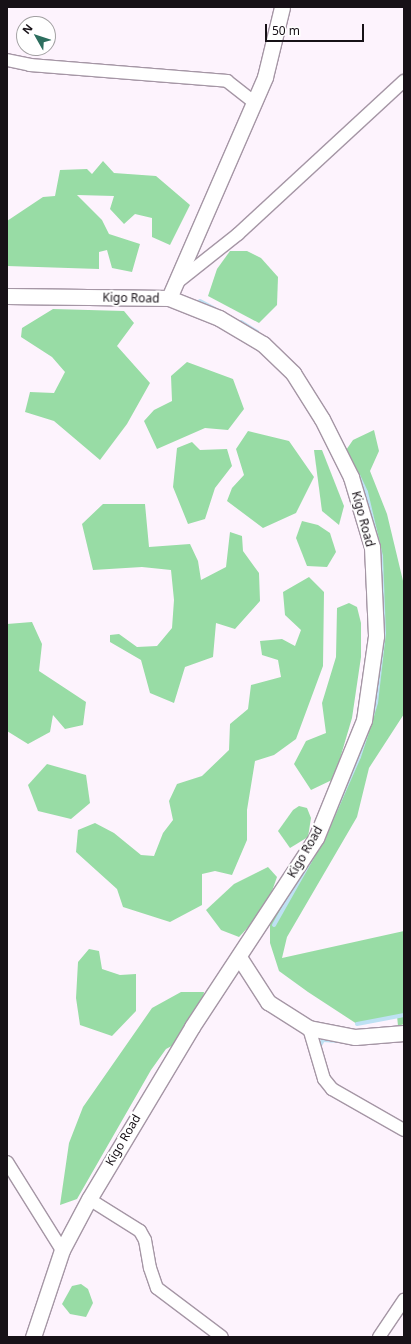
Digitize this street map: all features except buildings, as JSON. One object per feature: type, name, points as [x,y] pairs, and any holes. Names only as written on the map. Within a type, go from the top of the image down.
[{"type":"street","points":[[171,292],[254,102],[273,49],[282,7]]},
{"type":"street","points":[[7,60],[30,65],[227,81],[254,102]]},
{"type":"street","points":[[171,292],[238,234],[404,81]]},
{"type":"street","name":"Kigo Road","points":[[7,296],[171,292],[243,331],[263,344],[292,373],[322,419],[352,477],[372,547],[376,636],[364,720],[316,838],[192,1027],[89,1199],[62,1250],[33,1337]]},
{"type":"street","points":[[239,957],[268,1002],[309,1028],[355,1037],[404,1033]]},
{"type":"street","points":[[309,1028],[324,1079],[332,1089],[404,1130]]},
{"type":"street","points":[[7,1162],[62,1250]]},
{"type":"street","points":[[89,1199],[140,1231],[157,1288],[222,1337]]},
{"type":"street","points":[[379,1337],[404,1300]]},
{"type":"green space","points":[[103,161],[114,173],[156,176],[190,205],[170,245],[152,237],[152,218],[135,214],[124,224],[110,209],[114,196],[77,195],[102,220],[109,234],[140,244],[132,272],[112,268],[107,250],[99,252],[99,269],[7,266],[7,221],[43,197],[55,196],[60,170],[87,169],[92,174]]},
{"type":"green space","points":[[230,251],[247,251],[261,258],[278,277],[277,305],[259,323],[208,296],[217,269]]},
{"type":"green space","points":[[53,309],[124,311],[134,323],[117,346],[150,383],[127,424],[100,460],[54,421],[25,412],[30,392],[54,393],[65,372],[52,357],[21,337],[22,328]]},
{"type":"green space","points":[[187,362],[233,379],[244,409],[228,430],[205,428],[157,449],[144,421],[154,410],[172,401],[171,376]]},
{"type":"green space","points":[[374,430],[379,451],[370,471],[387,514],[404,585],[404,714],[369,768],[357,817],[287,937],[282,958],[404,931],[404,1024],[398,1026],[397,1016],[357,1024],[279,971],[270,943],[270,925],[321,835],[360,744],[381,614],[344,453],[353,440]]},
{"type":"green space","points":[[248,431],[289,441],[314,477],[296,513],[263,528],[227,501],[232,488],[244,475],[236,449]]},
{"type":"green space","points":[[192,442],[200,450],[227,449],[232,466],[215,488],[205,519],[188,524],[173,487],[177,448]]},
{"type":"green space","points":[[314,450],[322,450],[344,506],[339,525],[322,511]]},
{"type":"green space","points":[[103,504],[145,504],[149,547],[190,544],[198,561],[201,580],[226,567],[230,532],[242,536],[243,551],[259,573],[260,601],[235,629],[216,623],[213,657],[185,667],[174,703],[150,693],[141,660],[110,642],[110,635],[119,634],[137,647],[157,646],[172,628],[174,600],[171,570],[142,567],[93,570],[82,524]]},
{"type":"green space","points":[[302,521],[318,525],[330,533],[336,552],[327,567],[307,566],[296,538]]},
{"type":"green space","points":[[309,577],[324,592],[323,666],[296,739],[274,755],[255,761],[247,810],[247,840],[232,875],[215,871],[202,874],[202,905],[170,922],[123,907],[117,889],[76,852],[78,830],[95,823],[114,833],[141,855],[154,856],[163,833],[173,820],[169,801],[177,784],[202,776],[229,750],[230,724],[248,709],[251,685],[281,677],[278,660],[262,655],[260,641],[282,639],[295,646],[301,630],[285,615],[283,592]]},
{"type":"green space","points":[[349,603],[357,607],[361,623],[361,657],[352,718],[334,779],[311,790],[294,764],[306,741],[326,733],[322,703],[336,657],[337,608]]},
{"type":"green space","points":[[32,622],[42,644],[39,671],[86,702],[83,725],[65,729],[53,715],[50,732],[28,744],[7,731],[7,624]]},
{"type":"green space","points":[[47,764],[86,775],[90,803],[71,819],[38,811],[28,785]]},
{"type":"green space","points":[[299,806],[307,808],[311,818],[308,837],[290,848],[278,831],[293,810]]},
{"type":"green space","points":[[268,867],[277,877],[266,908],[239,937],[221,930],[206,910],[234,884]]},
{"type":"green space","points":[[89,949],[99,951],[102,969],[120,975],[136,974],[136,1011],[112,1036],[80,1025],[76,998],[78,962]]},
{"type":"green space","points":[[181,992],[204,992],[198,1032],[166,1049],[151,1070],[77,1199],[60,1205],[69,1143],[83,1107],[152,1008]]},
{"type":"green space","points":[[81,1284],[88,1289],[93,1303],[86,1317],[70,1314],[62,1304],[72,1286]]},
{"type":"waterway","points":[[200,301],[215,309]]},
{"type":"waterway","points":[[241,322],[257,332]]},
{"type":"waterway","points":[[358,475],[366,492],[381,556],[384,633],[376,703],[371,719]]},
{"type":"waterway","points":[[326,832],[359,757],[367,732]]},
{"type":"waterway","points":[[274,925],[314,854]]},
{"type":"waterway","points":[[357,1024],[404,1015]]},
{"type":"waterway","points":[[319,1047],[323,1040],[368,1043]]}]
